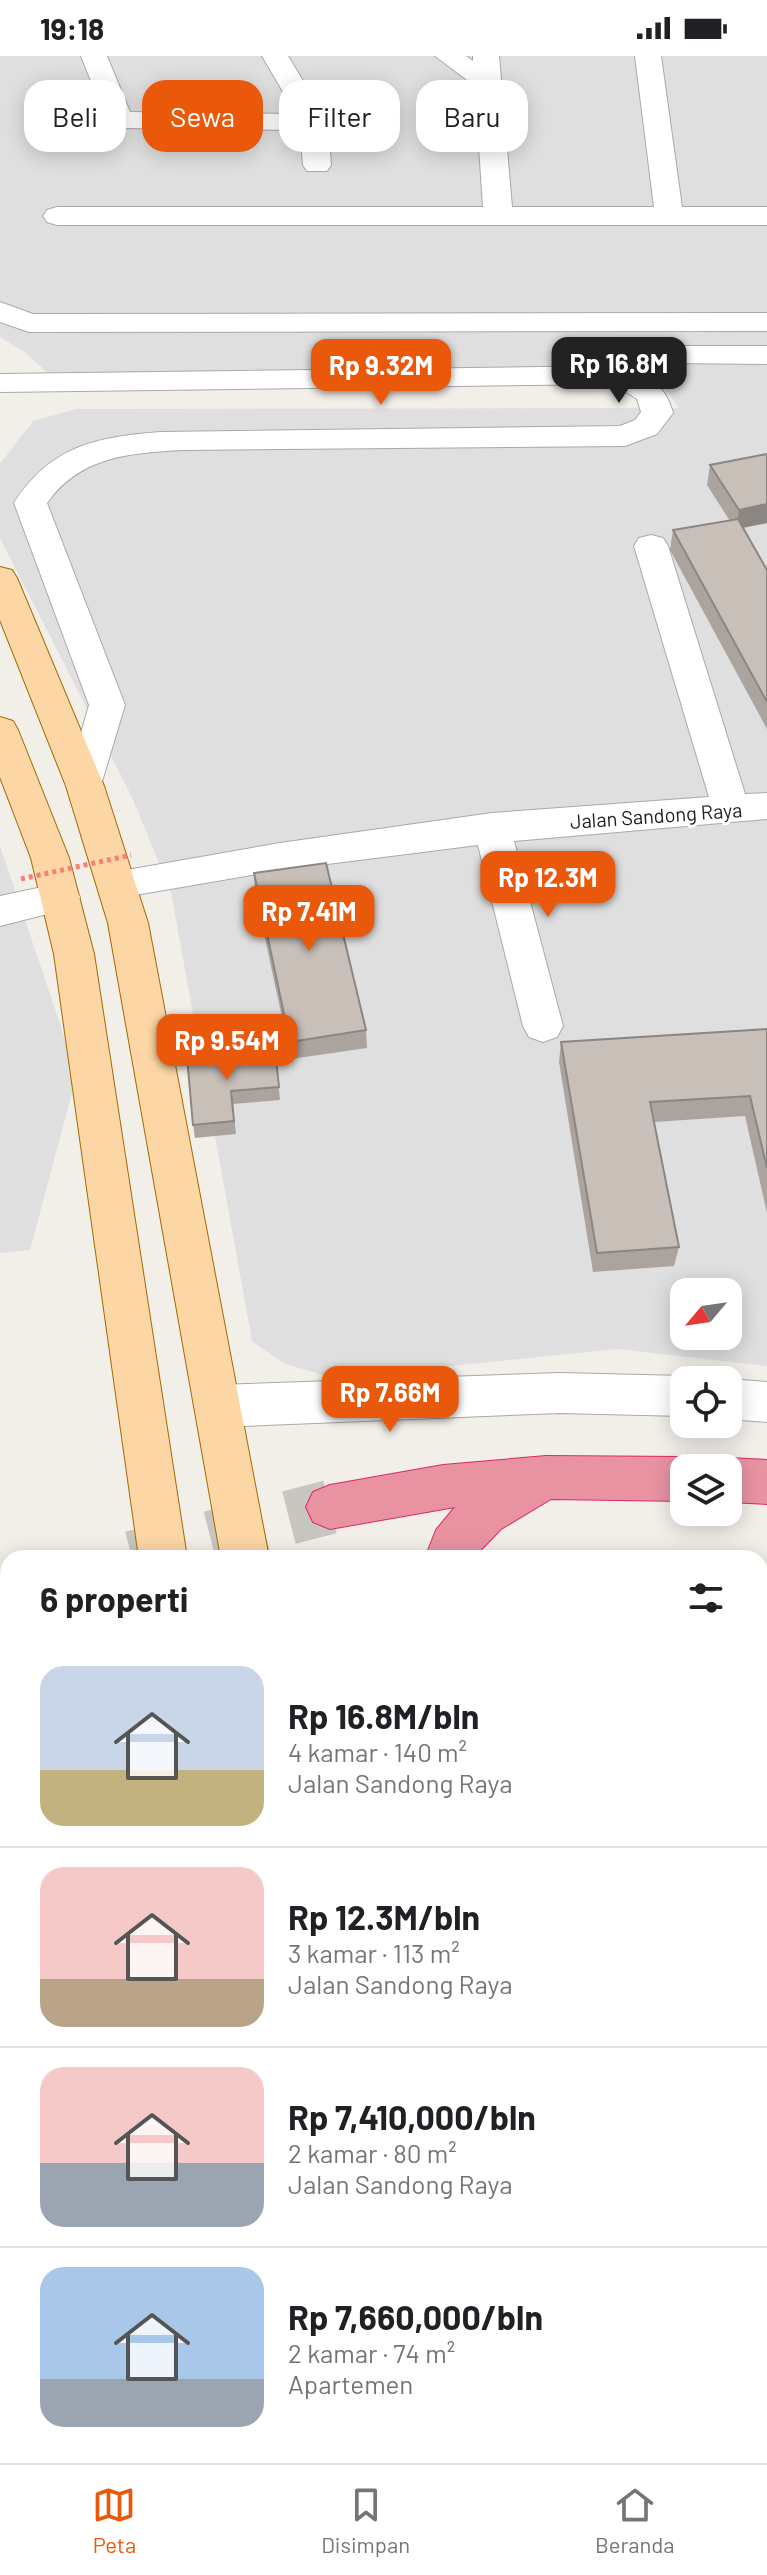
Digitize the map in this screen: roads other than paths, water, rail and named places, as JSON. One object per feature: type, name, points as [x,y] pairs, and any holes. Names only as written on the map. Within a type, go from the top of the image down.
[{"type":"highway","points":[[450,1550],[479,1517],[546,1477]]},
{"type":"highway","points":[[330,1507],[443,1487],[546,1477],[670,1479]]},
{"type":"highway","points":[[742,1481],[767,1482]]},
{"type":"main road","points":[[0,578],[85,786],[125,870],[244,1550]]},
{"type":"main road","points":[[0,730],[35,815],[61,897],[77,969],[162,1550]]},
{"type":"street","points":[[94,56],[104,80]]},
{"type":"street","points":[[275,56],[291,80]]},
{"type":"street","points":[[448,56],[486,68],[498,214]]},
{"type":"street","points":[[648,56],[669,216]]},
{"type":"street","points":[[126,120],[279,122]]},
{"type":"street","points":[[316,152],[317,165]]},
{"type":"street","points":[[57,216],[767,216]]},
{"type":"street","points":[[8,312],[767,322]]},
{"type":"street","points":[[8,312],[41,340],[65,353],[767,355]]},
{"type":"street","points":[[0,383],[617,375],[640,383],[654,397],[657,413],[646,427],[625,436],[354,437],[130,443],[78,457],[45,478],[30,503],[107,705],[85,786]]},
{"type":"street","points":[[352,379],[354,437]]},
{"type":"street","points":[[183,440],[187,381]]},
{"type":"street","points":[[651,546],[749,808]]},
{"type":"street","name":"Jalan Sandong Raya","points":[[125,870],[492,827],[749,808]]},
{"type":"street","points":[[492,827],[543,1026]]},
{"type":"street","points":[[0,911],[61,897]]},
{"type":"street","points":[[217,1406],[560,1393],[670,1396]]},
{"type":"street","points":[[742,1400],[767,1402]]},
{"type":"tunnel","points":[[163,1550],[330,1507]]}]
